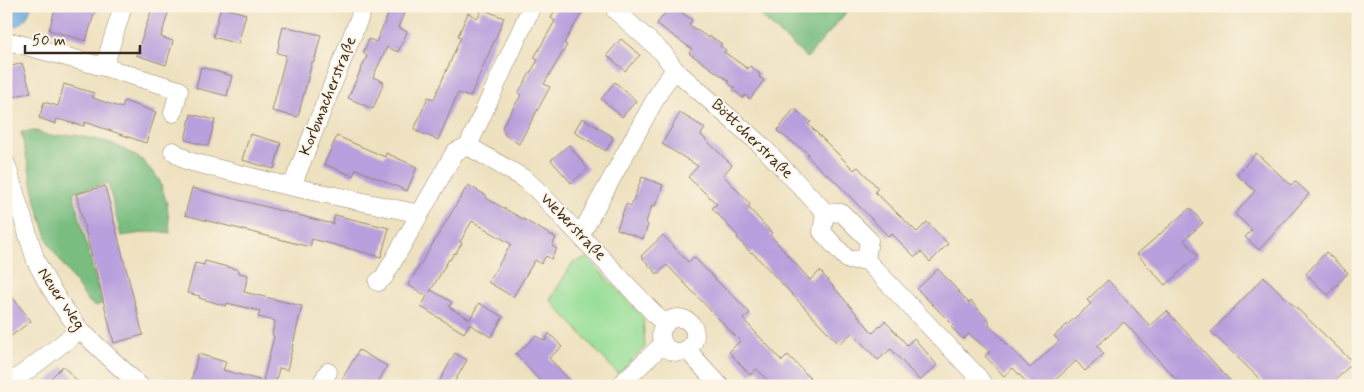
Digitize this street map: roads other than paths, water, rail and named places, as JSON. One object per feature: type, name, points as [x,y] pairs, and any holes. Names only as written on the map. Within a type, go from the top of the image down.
[{"type":"street","points":[[104,67],[122,6]]},
{"type":"street","name":"Korbmacherstraße","points":[[292,186],[364,6]]},
{"type":"street","points":[[378,282],[384,277],[455,152],[468,146],[532,6]]},
{"type":"street","name":"Böttcherstraße","points":[[615,10],[663,52],[675,70],[762,146],[825,212],[842,213],[869,240],[866,260]]},
{"type":"street","points":[[6,44],[15,43],[179,90],[173,113]]},
{"type":"street","points":[[581,234],[662,87],[675,70]]},
{"type":"street","name":"Weberstraße","points":[[468,146],[525,179],[558,210],[665,324]]},
{"type":"street","points":[[173,151],[188,161],[420,214]]},
{"type":"street","name":"Neuer Weg","points":[[6,164],[36,261],[62,306],[80,330],[140,386]]},
{"type":"street","points":[[825,212],[822,232],[848,260],[866,260],[978,377],[984,386]]},
{"type":"street","points":[[678,318],[691,324],[695,338],[692,345],[687,350],[678,352],[670,350],[663,344],[661,338],[665,324],[678,318]]},
{"type":"street","points":[[7,386],[80,330]]},
{"type":"street","points":[[619,386],[663,344]]},
{"type":"street","points":[[687,350],[720,386]]},
{"type":"water","points":[[6,6],[31,6],[23,22],[19,25],[11,26],[6,25]]}]
